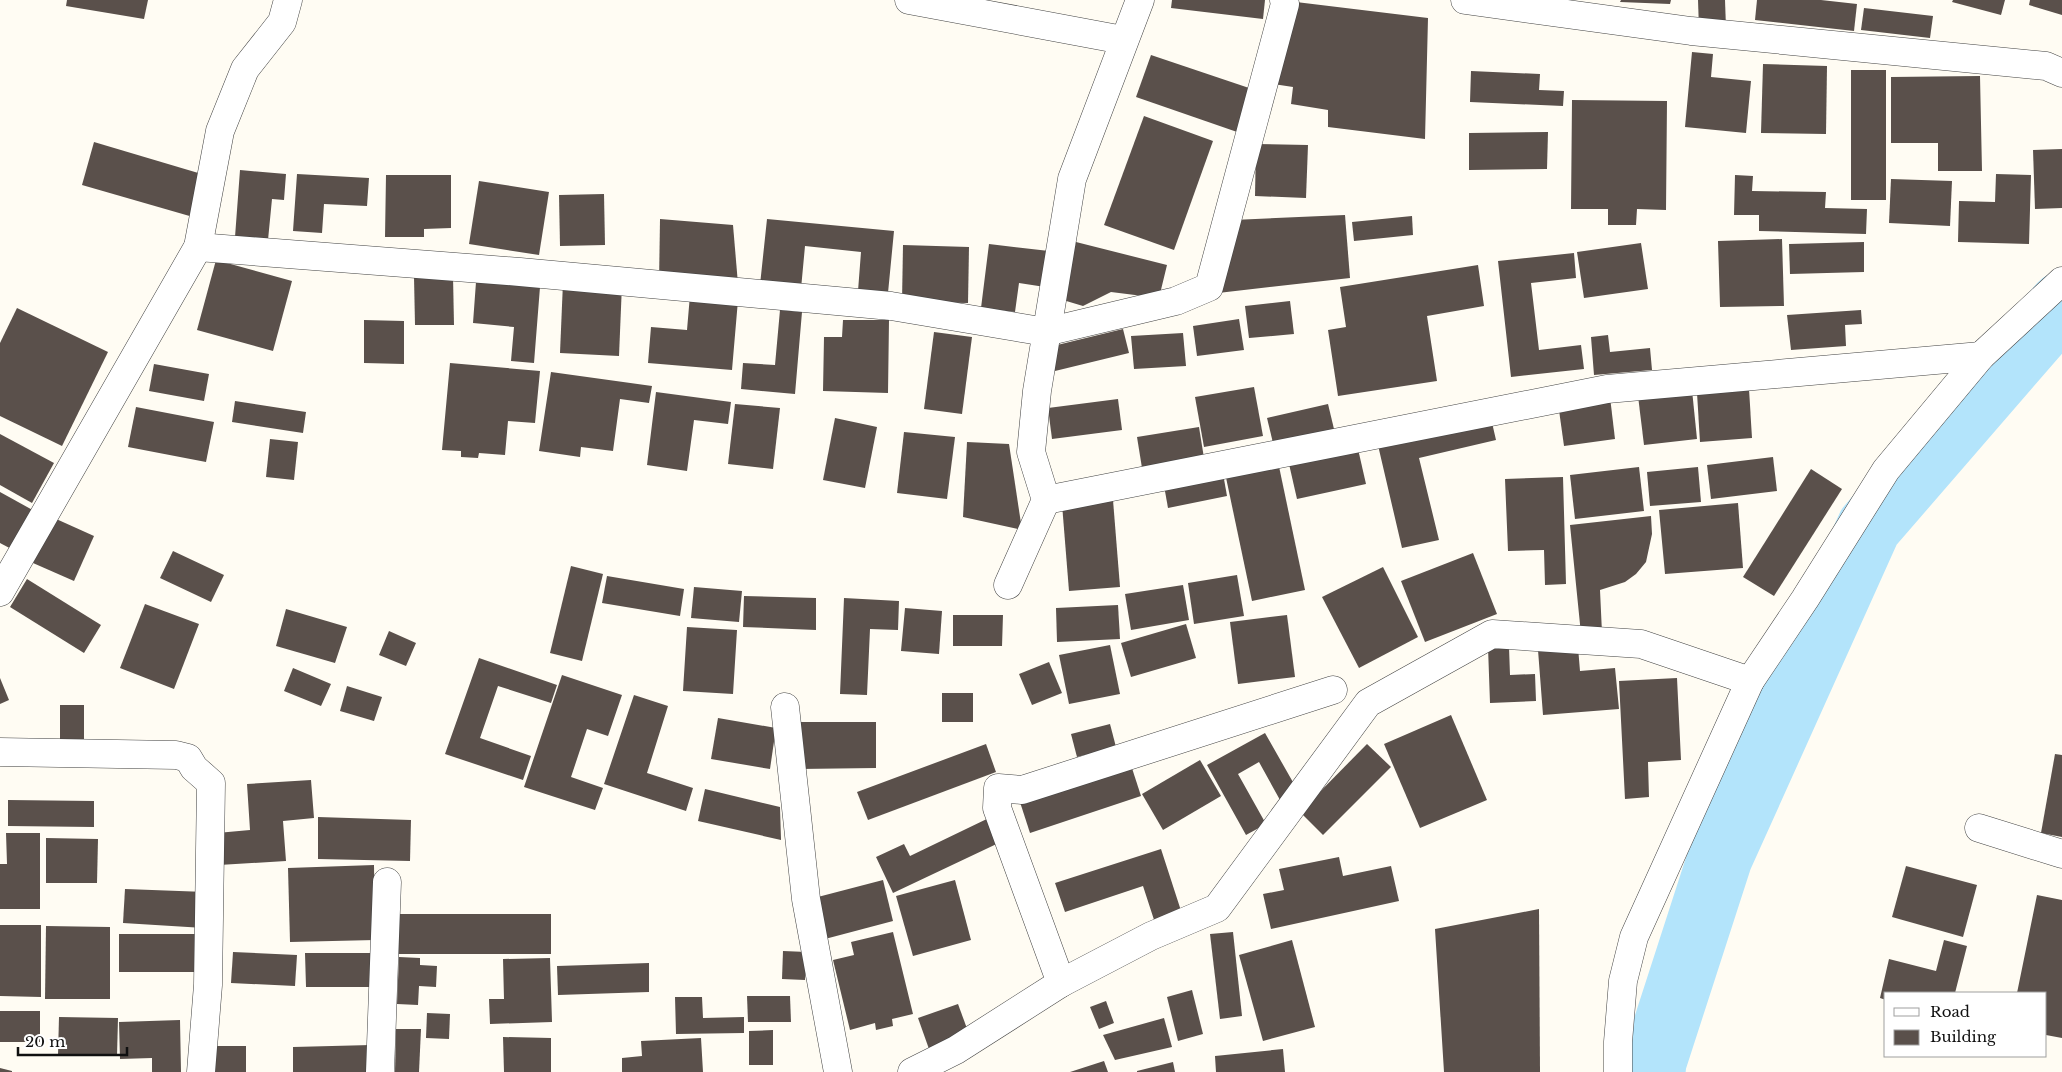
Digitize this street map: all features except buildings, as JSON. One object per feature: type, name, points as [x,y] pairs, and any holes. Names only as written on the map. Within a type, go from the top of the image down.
[{"type":"street","points":[[0,592],[198,248],[220,131],[245,69],[282,22],[288,0]]},
{"type":"street","points":[[909,0],[1123,40]]},
{"type":"street","points":[[1008,585],[1046,500],[1031,452],[1037,391],[1072,179],[1123,40],[1140,0]]},
{"type":"street","points":[[198,248],[520,272],[881,306],[1046,332],[1176,301],[1208,288],[1285,4],[1284,0]]},
{"type":"street","points":[[1465,0],[1692,32],[2046,66],[2062,73]]},
{"type":"street","points":[[1618,1072],[1618,1042],[1623,981],[1634,937],[1750,681],[1805,599],[1886,470],[1981,356],[2062,281]]},
{"type":"street","points":[[1046,500],[1607,390],[1981,356]]},
{"type":"street","points":[[912,1072],[956,1050],[1061,983],[1151,936],[1217,908],[1368,702],[1492,634],[1641,644],[1750,681]]},
{"type":"street","points":[[1061,983],[997,808],[998,788],[1022,790],[1333,690]]},
{"type":"street","points":[[785,707],[806,899],[838,1072]]},
{"type":"street","points":[[0,752],[176,755],[188,758],[194,768],[211,783],[208,985],[201,1072]]},
{"type":"street","points":[[1979,828],[2062,854]]},
{"type":"street","points":[[380,1072],[387,882]]},
{"type":"waterway","points":[[1653,1072],[1654,1062],[1720,858],[1869,527],[2062,304]]}]
